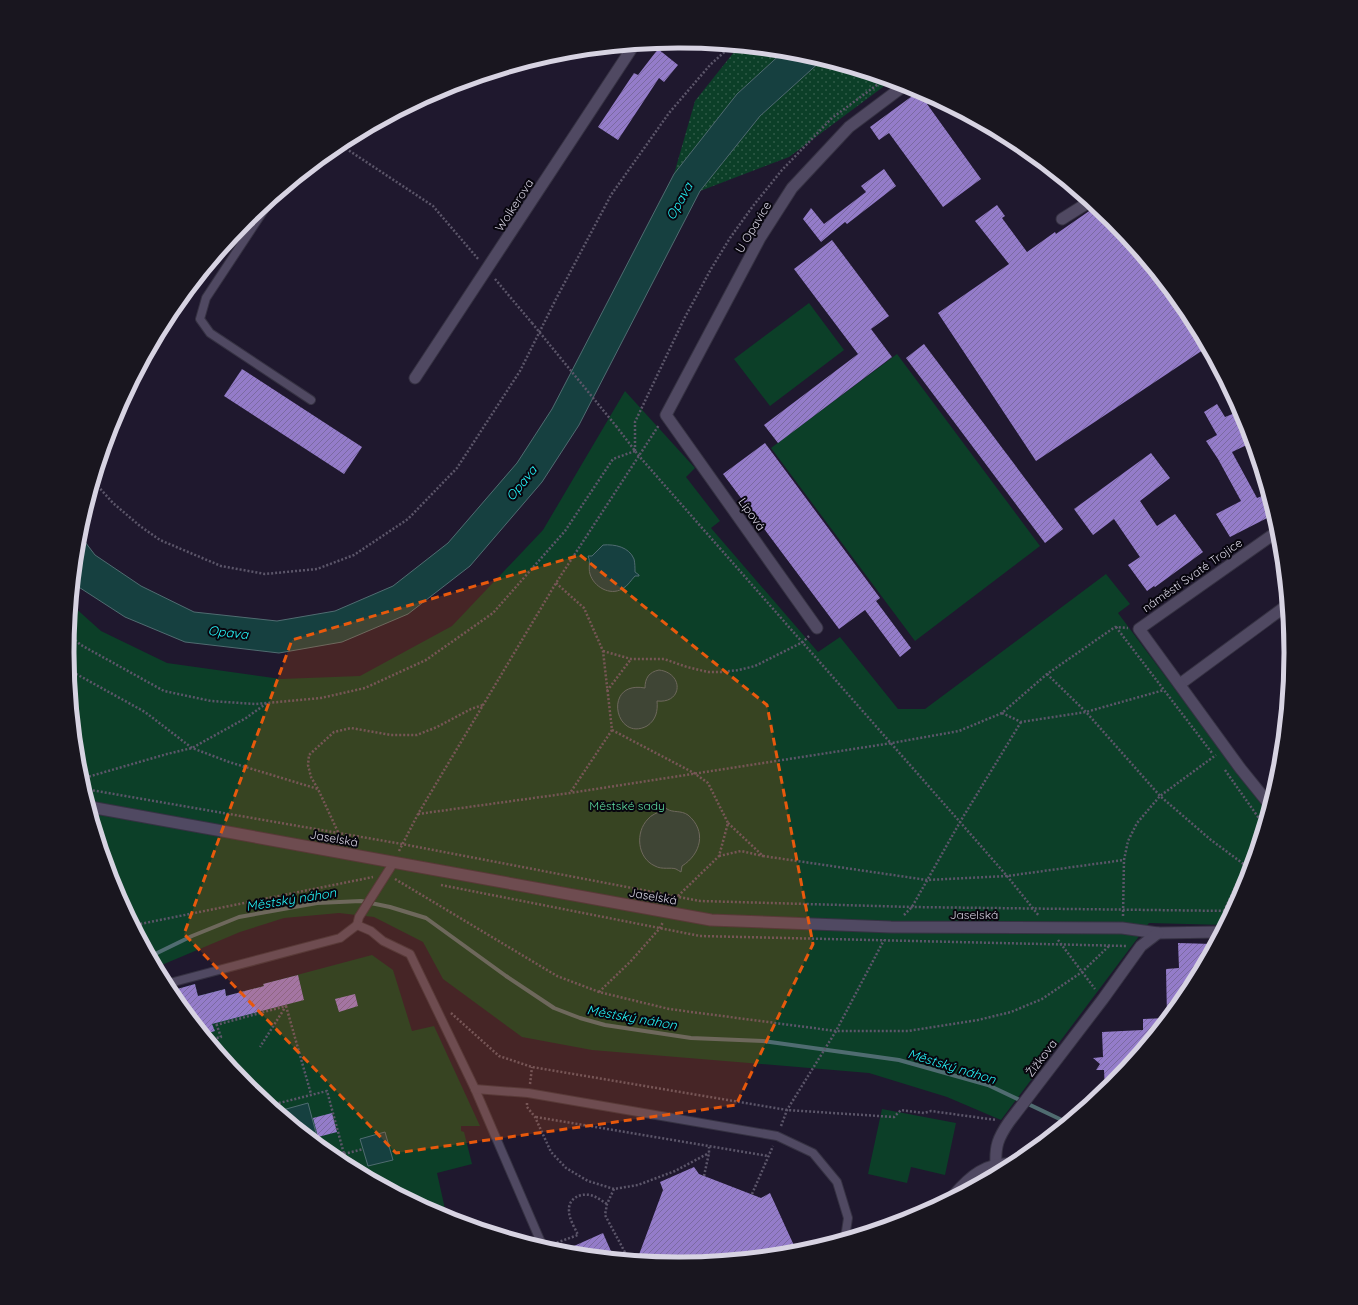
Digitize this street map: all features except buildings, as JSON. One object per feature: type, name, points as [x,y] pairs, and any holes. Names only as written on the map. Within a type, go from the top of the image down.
[{"type":"street","name":"Wolkerova","points":[[415,378],[632,50]]},
{"type":"street","name":"U Opavice","points":[[666,415],[760,238],[792,188],[849,127],[899,90]]},
{"type":"street","points":[[1062,219],[1085,205]]},
{"type":"street","name":"Lípová","points":[[666,415],[817,628]]},
{"type":"street","name":"náměstí Svaté Trojice","points":[[1265,799],[1139,628],[1272,535]]},
{"type":"street","points":[[1180,684],[1282,609]]},
{"type":"street","name":"Jaselská","points":[[95,808],[711,920],[891,927],[1122,928],[1158,933],[1215,932]]},
{"type":"street","name":"Žižkova","points":[[996,1165],[995,1152],[997,1142],[1008,1122],[1103,999],[1141,946],[1158,933]]},
{"type":"street","points":[[961,1187],[977,1172],[999,1165]]},
{"type":"lane","points":[[258,219],[206,298],[200,319],[210,333],[310,400]]},
{"type":"lane","points":[[172,982],[340,938],[357,926],[363,911],[394,862]]},
{"type":"lane","points":[[357,926],[371,931],[383,941],[410,954],[475,1089],[545,1241]]},
{"type":"lane","points":[[475,1089],[528,1093],[777,1136],[813,1153],[837,1182],[848,1218],[846,1233]]},
{"type":"path","points":[[98,486],[113,503],[140,526],[160,540],[221,566],[265,574],[317,569],[354,555],[408,519],[457,468],[520,371],[611,195],[668,114],[710,65],[727,50]]},
{"type":"path","points":[[635,451],[635,422],[684,319],[730,238],[782,170],[832,118],[880,83]]},
{"type":"path","points":[[346,148],[433,206],[532,323],[639,456],[1007,876],[1099,994]]},
{"type":"path","points":[[394,862],[418,814],[556,583],[666,415]]},
{"type":"path","points":[[75,640],[81,645],[164,691],[212,701],[255,704],[268,703],[321,698],[365,688],[426,660],[493,613],[565,531],[613,458],[635,451]]},
{"type":"path","points":[[556,583],[584,608],[603,651],[612,730],[570,793]]},
{"type":"path","points":[[418,814],[570,793],[892,743],[959,731],[1002,713],[1047,674],[1115,627],[1139,628]]},
{"type":"path","points":[[1115,627],[1219,762]]},
{"type":"path","points":[[603,651],[631,659],[664,659],[708,672],[722,672],[755,666],[803,642],[817,628]]},
{"type":"path","points":[[607,691],[631,659]]},
{"type":"path","points":[[75,673],[145,712],[192,748],[229,762],[318,789]]},
{"type":"path","points":[[1047,674],[1086,712],[1160,796],[1211,840],[1244,865]]},
{"type":"path","points":[[1002,713],[1021,722],[1086,712],[1164,690]]},
{"type":"path","points":[[88,777],[192,748],[246,718],[268,703]]},
{"type":"path","points":[[338,832],[311,777],[308,765],[309,755],[334,732],[351,728],[391,735],[417,735],[437,727],[471,709],[483,705]]},
{"type":"path","points":[[752,1194],[787,1110],[811,1069],[836,1031],[891,927],[912,907],[960,822],[1021,722]]},
{"type":"path","points":[[612,730],[694,773],[708,783],[728,823],[763,856]]},
{"type":"path","points":[[1120,947],[1124,909],[1124,860],[1128,841],[1137,823],[1160,796],[1226,747]]},
{"type":"path","points":[[1223,768],[1260,819]]},
{"type":"path","points":[[91,790],[338,832],[700,901],[912,907],[1224,911],[1235,888]]},
{"type":"path","points":[[599,992],[631,961],[660,928],[678,896],[719,856],[728,823]]},
{"type":"path","points":[[719,856],[741,851],[763,856],[927,880],[1007,876],[1124,860]]},
{"type":"path","points":[[141,929],[140,924],[386,874],[558,976],[599,992],[669,1009],[836,1031],[908,1031],[978,1020],[1011,1012],[1042,999],[1082,972],[1110,946]]},
{"type":"path","points":[[215,1039],[221,1037],[216,1024],[286,1006]]},
{"type":"path","points":[[260,1047],[286,1006]]},
{"type":"path","points":[[286,1006],[311,1094]]},
{"type":"path","points":[[448,1006],[451,1013],[499,1056],[532,1067],[787,1110],[894,1117],[901,1110],[924,1113],[931,1111],[1008,1122]]},
{"type":"path","points":[[532,1067],[526,1107],[536,1117],[550,1152],[566,1168],[588,1181],[614,1189],[638,1186],[676,1171],[709,1154]]},
{"type":"path","points":[[276,1104],[327,1091],[344,1154],[363,1149]]},
{"type":"path","points":[[536,1117],[768,1156]]},
{"type":"path","points":[[704,1176],[709,1147]]},
{"type":"path","points":[[614,1189],[607,1204],[605,1215],[626,1255]]},
{"type":"path","points":[[554,1243],[578,1235],[568,1212],[569,1205],[574,1198],[582,1194],[591,1195],[607,1204]]},
{"type":"highlighted area","points":[[580,555],[767,705],[813,944],[736,1105],[396,1153],[184,934],[292,640]]},
{"type":"green space","points":[[735,51],[778,57],[737,94],[674,174],[695,101]]},
{"type":"green space","points":[[817,65],[886,85],[789,157],[700,191],[760,116]]},
{"type":"green space","points":[[809,303],[844,350],[770,406],[734,359]]},
{"type":"green space","points":[[897,354],[1040,546],[915,641],[771,448]]},
{"type":"green space","name":"Městské sady","points":[[625,391],[695,468],[686,477],[720,521],[711,528],[818,652],[840,637],[898,709],[925,709],[1106,574],[1130,604],[1118,613],[1263,807],[1251,847],[1237,884],[1219,925],[1149,923],[1001,1120],[947,1097],[869,1073],[592,1050],[522,1037],[443,979],[423,942],[374,917],[339,913],[284,918],[240,932],[161,965],[137,920],[121,884],[95,809],[86,770],[76,692],[74,652],[76,609],[101,631],[167,663],[281,679],[360,676],[452,626],[543,530]]},
{"type":"green space","points":[[372,955],[393,970],[412,1031],[434,1026],[480,1126],[461,1126],[461,1131],[464,1132],[472,1164],[437,1173],[445,1210],[412,1195],[343,1155],[280,1107],[225,1051],[199,1020],[177,989],[195,984],[198,996],[225,989],[226,996],[263,986],[263,984]]},
{"type":"green space","points":[[882,1109],[956,1123],[945,1175],[911,1167],[907,1183],[868,1174]]},
{"type":"water","name":"Opava","points":[[778,57],[817,65],[760,116],[700,191],[579,425],[542,482],[470,566],[408,614],[342,642],[279,653],[185,642],[125,617],[79,587],[85,542],[95,555],[141,586],[194,612],[277,621],[335,611],[393,586],[448,543],[517,463],[552,409],[674,174],[737,94]]},
{"type":"water","points":[[603,545],[621,547],[629,552],[634,559],[635,572],[639,575],[635,576],[626,586],[617,591],[608,591],[603,589],[595,583],[590,574],[588,556],[592,556]]},
{"type":"water","points":[[659,670],[667,672],[673,677],[676,682],[676,693],[672,698],[666,701],[657,701],[656,715],[650,724],[636,729],[627,726],[621,719],[618,710],[618,701],[623,693],[631,688],[645,688],[648,676]]},
{"type":"water","points":[[662,805],[666,809],[688,815],[698,828],[699,842],[697,849],[694,855],[682,866],[681,872],[674,868],[661,868],[655,866],[644,857],[641,851],[640,837],[644,824],[651,816],[661,811]]},
{"type":"water","points":[[308,1103],[317,1136],[311,1132],[283,1110]]},
{"type":"water","points":[[385,1132],[393,1160],[368,1166],[360,1139]]},
{"type":"waterway","name":"Městský náhon","points":[[155,954],[192,936],[239,917],[317,903],[361,901],[390,907],[426,918],[506,976],[554,1008],[580,1018],[605,1025],[691,1038],[763,1041],[899,1060],[988,1085],[1062,1120]]}]
